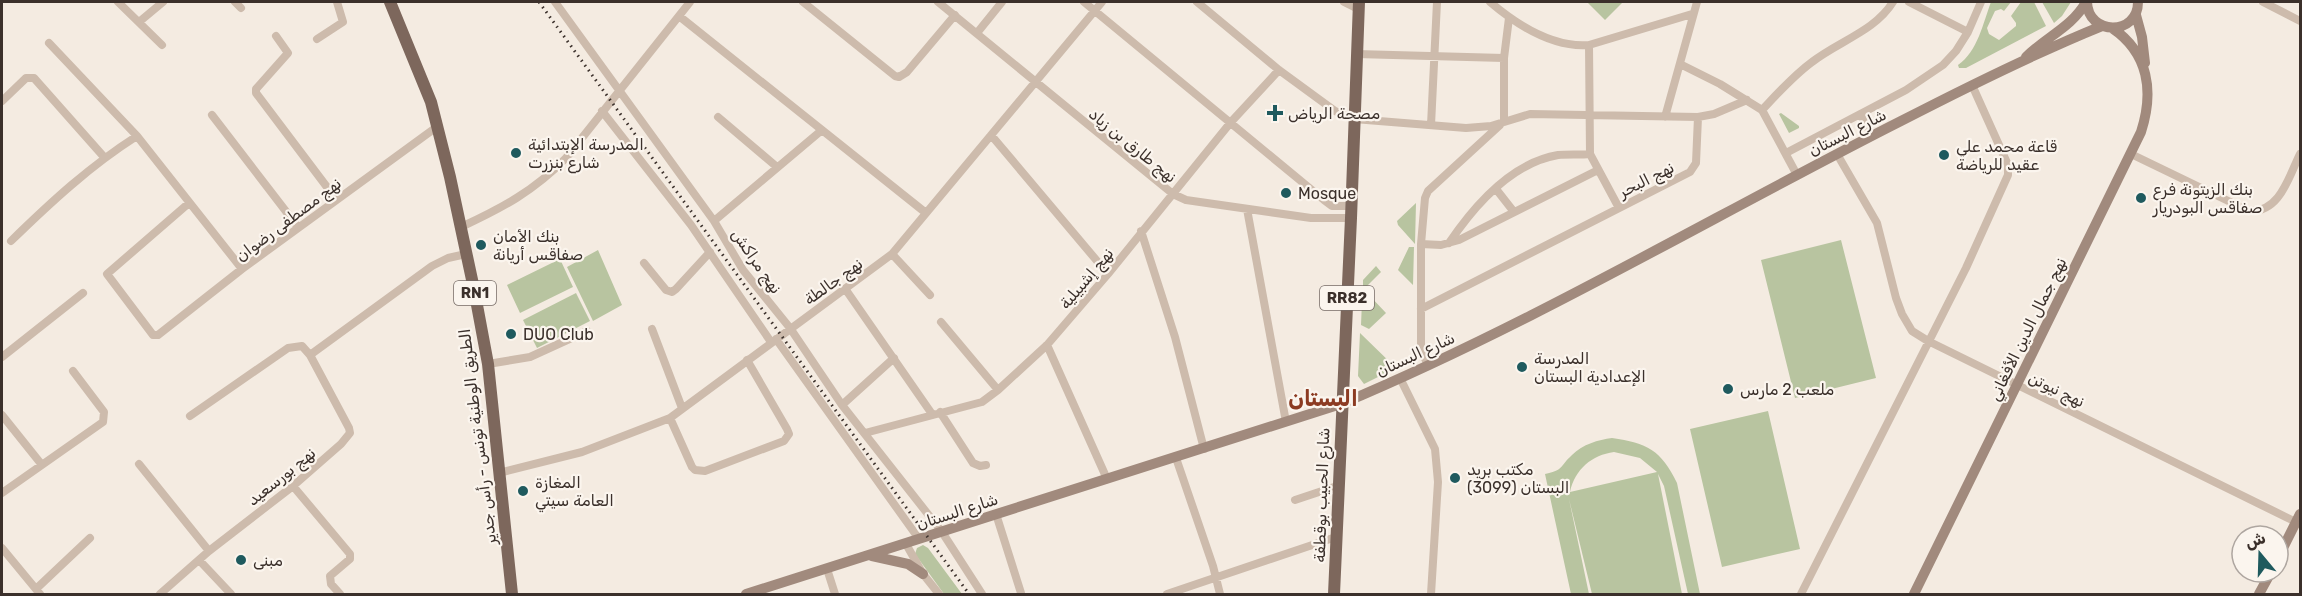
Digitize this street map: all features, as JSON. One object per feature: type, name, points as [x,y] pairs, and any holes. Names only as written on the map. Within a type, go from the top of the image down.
[{"type":"main road","name":"الطريق الوطنية تونس - رأس جدير","points":[[390,2],[423,78],[438,126],[461,227],[488,364],[512,594]]},
{"type":"main road","name":"نهج جمال الدين الأفغاني","points":[[2086,2],[2090,15],[2130,42],[2137,51],[2144,72]]},
{"type":"main road","name":"شارع البستان","points":[[2024,59],[2037,46],[2069,24],[2086,2]]},
{"type":"main road","name":"شارع الحبيب بوقطفة","points":[[1334,594],[1337,486],[1352,212],[1358,5]]},
{"type":"main road","name":"نهج جمال الدين الأفغاني","points":[[1914,594],[2131,154],[2146,118],[2148,94],[2139,6]]},
{"type":"main road","name":"شارع البستان","points":[[746,594],[1341,404],[1428,365],[2024,59],[2107,27],[2126,25],[2139,6]]},
{"type":"main road","points":[[2290,536],[2299,520]]},
{"type":"main road","points":[[869,556],[902,561],[923,574]]},
{"type":"street","points":[[118,2],[162,45]]},
{"type":"street","points":[[139,22],[162,2]]},
{"type":"street","points":[[235,2],[241,8]]},
{"type":"street","points":[[317,39],[344,22],[337,2]]},
{"type":"street","name":"نهج مراكش","points":[[555,2],[714,221],[743,270],[790,328],[842,405],[942,532],[982,594]]},
{"type":"street","points":[[803,2],[899,77],[907,72],[955,15]]},
{"type":"street","name":"نهج طارق بن زياد","points":[[938,2],[1173,194],[1186,200],[1311,218],[1352,212]]},
{"type":"street","points":[[977,33],[1002,2]]},
{"type":"street","points":[[1084,2],[1332,206],[1352,212]]},
{"type":"street","name":"نهج جالطة","points":[[499,472],[582,452],[670,418],[790,328],[846,290],[892,254],[1102,2]]},
{"type":"street","points":[[1197,2],[1279,70],[1335,111],[1354,119],[1466,128],[1491,126],[1530,114],[1698,117],[1714,114],[1747,100]]},
{"type":"street","points":[[1344,2],[1358,5]]},
{"type":"street","points":[[1431,125],[1437,2]]},
{"type":"street","points":[[1490,2],[1523,28],[1578,46],[1589,45],[1692,14]]},
{"type":"street","points":[[1665,117],[1697,2]]},
{"type":"street","points":[[1762,110],[1813,61],[1878,20],[1893,2]]},
{"type":"street","points":[[1909,2],[1968,32]]},
{"type":"street","points":[[1786,153],[1925,79],[1956,51],[1968,32],[1981,2]]},
{"type":"street","points":[[2263,2],[2301,21]]},
{"type":"street","points":[[461,227],[501,209],[538,184],[566,158],[679,16],[686,3]]},
{"type":"street","points":[[679,16],[926,213]]},
{"type":"street","points":[[1428,365],[1421,350],[1423,205],[1428,191],[1504,122],[1504,58],[1509,18]]},
{"type":"street","points":[[276,36],[288,53],[256,89],[256,93],[336,199]]},
{"type":"street","points":[[49,44],[137,136],[242,269]]},
{"type":"street","points":[[1589,45],[1590,154],[1619,208]]},
{"type":"street","points":[[1356,54],[1504,58]]},
{"type":"street","points":[[1680,64],[1720,84],[1762,110],[1797,175]]},
{"type":"street","name":"نهج إشبيلية","points":[[865,433],[982,402],[998,390],[1047,345],[1108,274],[1231,122],[1279,70]]},
{"type":"street","points":[[2,101],[26,78],[34,78],[104,157]]},
{"type":"street","points":[[1801,594],[1966,268],[2009,172],[2008,165],[1972,85]]},
{"type":"street","points":[[602,111],[710,252],[918,539]]},
{"type":"street","points":[[212,115],[298,227]]},
{"type":"street","points":[[1861,115],[1872,136]]},
{"type":"street","points":[[718,117],[777,167]]},
{"type":"street","name":"نهج البحر","points":[[1420,309],[1694,168],[1698,117]]},
{"type":"street","name":"نهج مصطفى رضوان","points":[[189,203],[107,274],[155,336],[298,227],[438,126]]},
{"type":"street","points":[[1466,128],[1476,136],[1473,149]]},
{"type":"street","points":[[714,221],[822,130]]},
{"type":"street","points":[[991,135],[1108,274]]},
{"type":"street","points":[[11,241],[64,190],[104,157],[137,136]]},
{"type":"street","points":[[1449,243],[1462,225],[1496,189],[1528,165],[1558,156],[1590,154]]},
{"type":"street","name":"نهج نيوتن","points":[[1836,154],[1877,223],[1896,298],[1912,331],[2016,384],[2299,520]]},
{"type":"street","points":[[2131,154],[2249,211],[2264,210],[2278,199],[2301,154]]},
{"type":"street","points":[[1421,244],[1449,243],[1598,170]]},
{"type":"street","points":[[1496,189],[1514,212]]},
{"type":"street","points":[[1247,209],[1286,422]]},
{"type":"street","points":[[1141,231],[1175,337],[1204,449]]},
{"type":"street","points":[[644,263],[666,290],[672,292],[710,252]]},
{"type":"street","points":[[190,416],[288,348],[302,346],[309,355],[432,266],[448,258],[466,254]]},
{"type":"street","points":[[892,254],[930,295]]},
{"type":"street","points":[[846,290],[973,463],[980,466],[986,465]]},
{"type":"street","points":[[2,357],[82,292]]},
{"type":"street","points":[[941,322],[998,390]]},
{"type":"street","points":[[652,329],[682,408]]},
{"type":"street","points":[[488,364],[530,357],[587,331]]},
{"type":"street","points":[[1047,345],[1107,479]]},
{"type":"street","name":"نهج بورسعيد","points":[[160,594],[209,551],[293,486],[341,444],[350,433],[309,355]]},
{"type":"street","points":[[842,405],[894,358]]},
{"type":"street","points":[[670,418],[692,467],[700,471],[784,441],[789,434],[785,424],[747,360]]},
{"type":"street","points":[[2,493],[98,427],[105,417],[104,412],[73,371]]},
{"type":"street","points":[[1400,378],[1438,459],[1431,594]]},
{"type":"street","points":[[2,415],[42,465]]},
{"type":"street","points":[[1176,458],[1213,566],[1220,594]]},
{"type":"street","points":[[139,464],[209,551]]},
{"type":"street","points":[[293,486],[350,554],[350,558],[330,576],[331,584],[340,594]]},
{"type":"street","points":[[1295,500],[1337,486]]},
{"type":"street","points":[[996,514],[1021,594]]},
{"type":"street","points":[[1167,594],[1336,537]]},
{"type":"street","points":[[2,548],[38,592],[90,538]]},
{"type":"street","points":[[906,544],[923,574],[939,594]]},
{"type":"street","points":[[199,560],[231,594]]},
{"type":"street","points":[[827,569],[835,594]]},
{"type":"green space","points":[[1587,2],[1623,2],[1605,20]]},
{"type":"green space","points":[[1991,2],[2011,2],[2004,11],[2001,9],[1995,11],[1987,28],[1989,34],[1999,40],[2016,26],[2011,16],[2021,2],[2034,2],[2046,26],[1966,68],[1959,68],[1958,65],[1975,44]]},
{"type":"green space","points":[[2042,2],[2071,2],[2062,16],[2054,23]]},
{"type":"green space","points":[[1781,113],[1799,128],[1789,133],[1779,114]]},
{"type":"green space","points":[[1416,203],[1415,244],[1397,221]]},
{"type":"green space","points":[[1841,240],[1876,378],[1795,398],[1761,260]]},
{"type":"green space","points":[[1409,247],[1414,247],[1413,285],[1398,270]]},
{"type":"green space","points":[[598,250],[622,305],[593,321],[567,267]]},
{"type":"green space","points":[[560,259],[573,287],[520,313],[507,285]]},
{"type":"green space","points":[[1376,266],[1381,272],[1363,290],[1363,280]]},
{"type":"green space","points":[[576,293],[590,321],[537,348],[523,320]]},
{"type":"green space","points":[[1369,295],[1386,313],[1369,329],[1361,325],[1362,301]]},
{"type":"green space","points":[[1360,333],[1396,368],[1364,384],[1358,376]]},
{"type":"green space","points":[[1768,411],[1800,549],[1722,567],[1690,429]]},
{"type":"green space","points":[[1612,438],[1635,442],[1652,450],[1671,472],[1677,483],[1700,594],[1688,594],[1664,486],[1658,474],[1682,594],[1592,594],[1569,499],[1589,594],[1571,594],[1545,474],[1558,469],[1581,448]],"holes":[[[1614,452],[1640,458],[1657,472],[1570,492],[1580,470],[1599,456]]]},
{"type":"green space","points":[[923,545],[928,548],[962,594],[944,594],[915,554],[917,548]]},
{"type":"railway","points":[[539,2],[969,594]]},
{"type":"place","name":"مصحة الرياض","points":[[1275,113]]},
{"type":"place","name":"المدرسة الإبتدائية شارع بنزرت","points":[[516,153]]},
{"type":"place","name":"قاعة محمد علي عقيد للرياضة","points":[[1944,155]]},
{"type":"place","name":"Mosque","points":[[1286,193]]},
{"type":"place","name":"بنك الزيتونة فرع صفاقس البودريار","points":[[2141,198]]},
{"type":"place","name":"بنك الأمان صفاقس أريانة","points":[[481,245]]},
{"type":"place","name":"DUO Club","points":[[511,334]]},
{"type":"place","name":"المدرسة الإعدادية البستان","points":[[1522,367]]},
{"type":"place","name":"ملعب 2 مارس","points":[[1728,389]]},
{"type":"place","name":"مكتب بريد البستان (3099)","points":[[1455,478]]},
{"type":"place","name":"المغازة العامة سيتي","points":[[523,491]]},
{"type":"place","name":"مبنى","points":[[241,560]]},
{"type":"district","name":"البستان","points":[[1323,398]]}]
